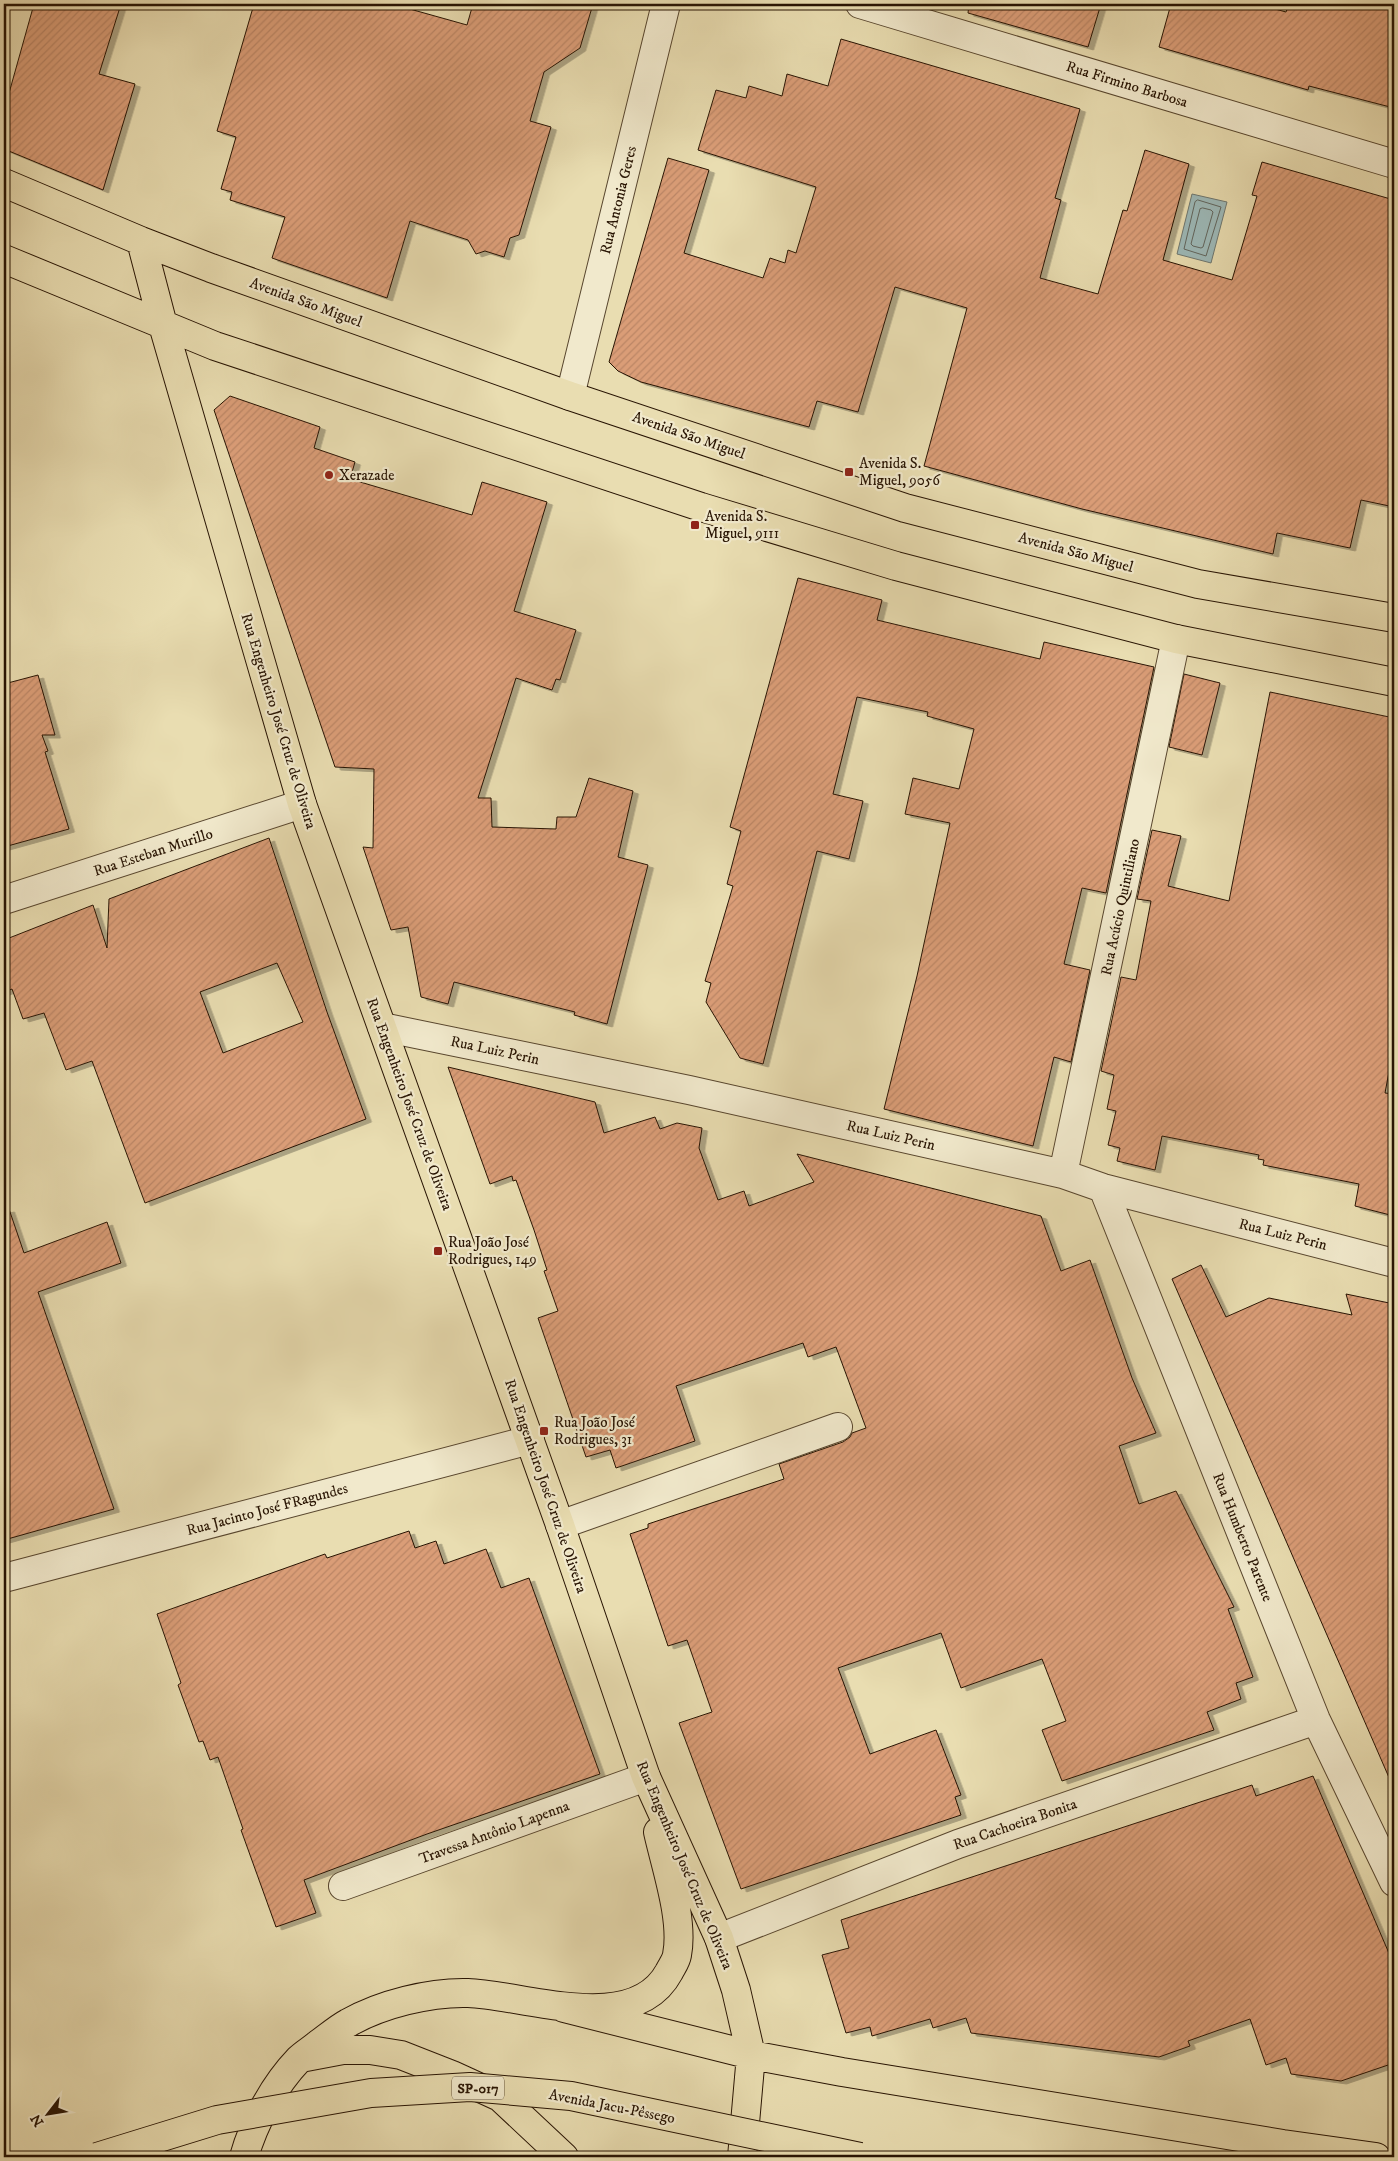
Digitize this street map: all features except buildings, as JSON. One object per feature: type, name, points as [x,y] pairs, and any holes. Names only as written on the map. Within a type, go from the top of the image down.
[{"type":"main road","name":"Avenida São Miguel","points":[[4,183],[141,241],[570,396],[905,508],[1198,584],[1394,618]]},
{"type":"main road","name":"Rua Engenheiro José Cruz de Oliveira","points":[[141,241],[163,325],[302,804],[530,1440],[646,1777],[718,1938],[736,1990],[751,2055],[742,2157]]},
{"type":"main road","points":[[4,259],[215,346],[641,489],[896,566],[1176,639],[1394,682]]},
{"type":"main road","points":[[564,2008],[620,2007],[648,1996],[664,1981],[677,1957],[680,1931],[646,1777]]},
{"type":"main road","points":[[244,2157],[258,2121],[270,2098],[300,2058],[348,2023],[407,2000],[442,1994],[468,1993],[506,1996],[564,2008],[751,2055],[842,2072],[1283,2144],[1376,2157]]},
{"type":"main road","points":[[300,2058],[343,2050],[370,2050],[401,2055],[452,2075],[500,2097],[564,2157]]},
{"type":"main road","name":"Avenida Jacu-Pêssego","points":[[97,2157],[217,2120],[371,2092],[470,2087],[571,2096],[860,2157]]},
{"type":"street","name":"Rua Antonia Geres","points":[[570,396],[666,4]]},
{"type":"street","name":"Rua Firmino Barbosa","points":[[860,4],[1394,164]]},
{"type":"street","name":"Rua Acúcio Quintiliano","points":[[1063,1174],[1176,639]]},
{"type":"street","name":"Rua Esteban Murillo","points":[[4,900],[302,804]]},
{"type":"street","name":"Rua Luiz Perin","points":[[382,1027],[689,1090],[1063,1174],[1103,1188],[1394,1263]]},
{"type":"street","name":"Rua Humberto Parente","points":[[1103,1188],[1316,1720],[1394,1882]]},
{"type":"street","points":[[560,1525],[838,1427]]},
{"type":"street","name":"Rua Jacinto José FRagundes","points":[[4,1578],[530,1440]]},
{"type":"street","name":"Rua Cachoeira Bonita","points":[[718,1938],[958,1844],[1316,1720]]},
{"type":"street","name":"Travessa Antônio Lapenna","points":[[343,1886],[646,1777]]},
{"type":"water","points":[[1192,194],[1227,202],[1211,263],[1177,254]]},
{"type":"place","name":"Avenida S. Miguel, 9056","points":[[849,472]]},
{"type":"place","name":"Xerazade","points":[[329,475]]},
{"type":"place","name":"Avenida S. Miguel, 9111","points":[[695,525]]},
{"type":"place","name":"Rua João José Rodrigues, 149","points":[[438,1251]]},
{"type":"place","name":"Rua João José Rodrigues, 31","points":[[544,1431]]}]
